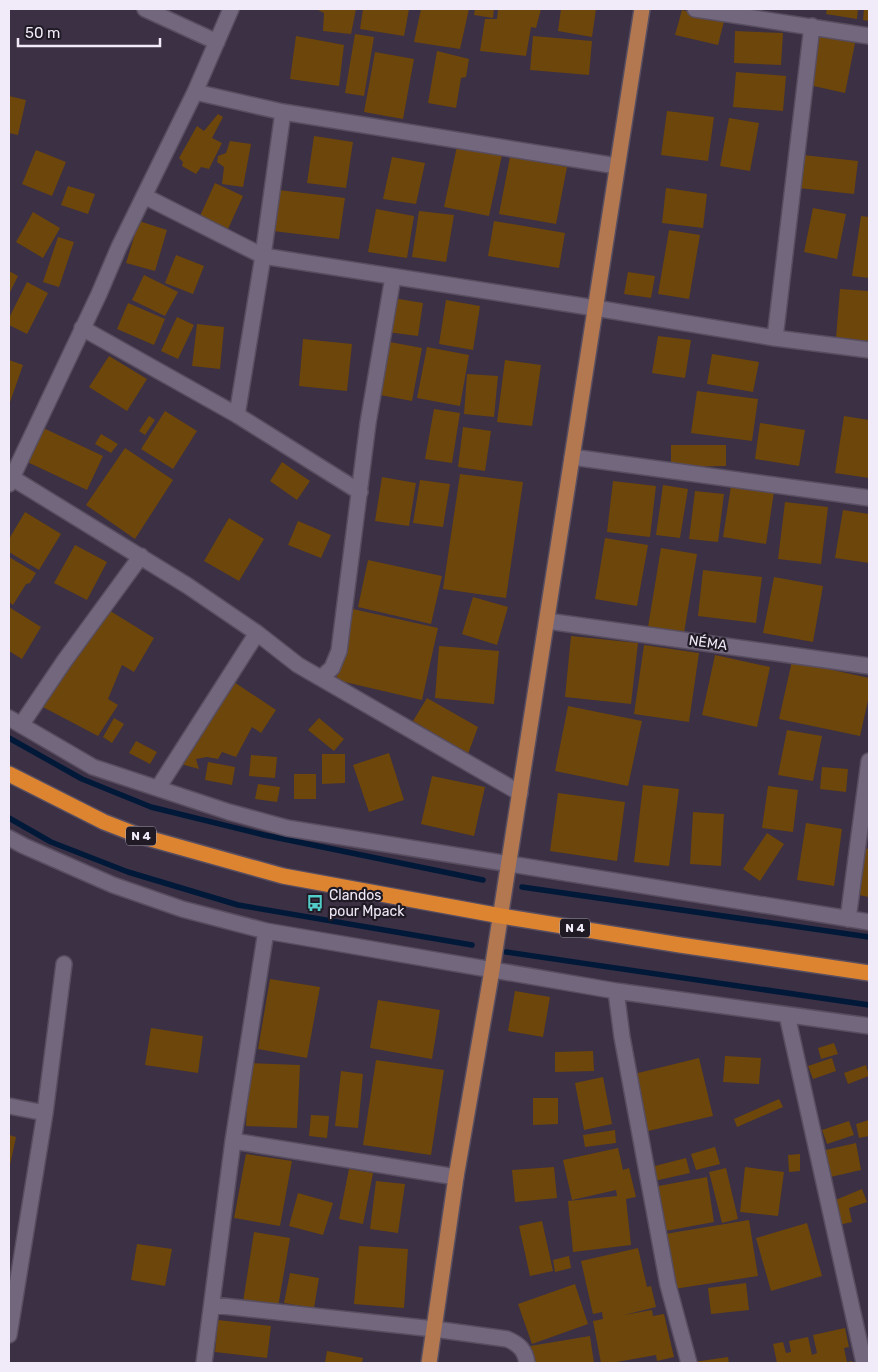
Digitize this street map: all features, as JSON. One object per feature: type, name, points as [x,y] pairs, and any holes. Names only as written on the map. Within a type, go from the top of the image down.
[{"type":"highway","name":"N 4","points":[[9,774],[96,818],[140,836],[283,876],[501,916],[680,946],[869,973]]},
{"type":"main road","points":[[429,1363],[456,1177],[501,916],[642,9]]},
{"type":"street","points":[[145,9],[217,42]]},
{"type":"street","points":[[231,9],[195,92],[10,479],[188,586],[257,633],[298,665],[520,794]]},
{"type":"street","points":[[695,9],[869,36]]},
{"type":"street","points":[[775,338],[812,26]]},
{"type":"street","points":[[195,92],[283,112],[617,166]]},
{"type":"street","points":[[237,415],[263,256],[283,112]]},
{"type":"street","points":[[144,196],[263,256],[775,338],[869,350]]},
{"type":"street","points":[[322,678],[332,668],[339,651],[368,424],[393,277]]},
{"type":"street","points":[[82,328],[237,415],[360,492]]},
{"type":"street","points":[[572,457],[869,498]]},
{"type":"street","points":[[141,556],[65,660],[15,722],[93,767],[229,812],[287,828],[869,922]]},
{"type":"street","name":"NÉMA","points":[[546,621],[869,666]]},
{"type":"street","points":[[158,788],[257,633]]},
{"type":"street","points":[[848,919],[869,761]]},
{"type":"street","points":[[9,838],[113,885],[182,909],[266,931],[616,991],[869,1026]]},
{"type":"street","points":[[204,1363],[233,1140],[266,931]]},
{"type":"street","points":[[9,1335],[45,1113],[64,964]]},
{"type":"street","points":[[616,991],[622,1037],[668,1285],[689,1363]]},
{"type":"street","points":[[787,1015],[864,1363]]},
{"type":"street","points":[[9,1106],[45,1113]]},
{"type":"street","points":[[233,1140],[456,1177]]},
{"type":"street","points":[[213,1305],[434,1329],[507,1339],[524,1349],[527,1363]]},
{"type":"building","points":[[316,9],[356,9],[351,34],[323,31],[324,13]]},
{"type":"building","points":[[363,9],[409,9],[404,36],[360,29]]},
{"type":"building","points":[[421,9],[469,9],[460,49],[414,42]]},
{"type":"building","points":[[475,9],[494,9],[493,18],[474,15]]},
{"type":"building","points":[[498,9],[541,9],[536,28],[531,27],[526,56],[480,51],[485,19],[497,19]]},
{"type":"building","points":[[561,9],[596,9],[592,37],[558,31]]},
{"type":"building","points":[[827,9],[858,9],[857,19],[826,14]]},
{"type":"building","points":[[864,9],[869,9],[869,21],[863,20]]},
{"type":"building","points":[[682,10],[724,21],[718,45],[675,35]]},
{"type":"building","points":[[735,31],[783,33],[781,65],[734,63]]},
{"type":"building","points":[[355,34],[374,37],[364,96],[345,93]]},
{"type":"building","points":[[819,35],[855,43],[845,93],[809,85]]},
{"type":"building","points":[[296,36],[344,45],[339,86],[290,79]]},
{"type":"building","points":[[533,36],[592,41],[589,75],[530,70]]},
{"type":"building","points":[[437,51],[469,59],[466,77],[461,78],[456,108],[428,103]]},
{"type":"building","points":[[375,52],[414,59],[403,119],[364,112]]},
{"type":"building","points":[[736,72],[786,76],[783,111],[733,107]]},
{"type":"building","points":[[9,96],[26,100],[18,135],[9,133]]},
{"type":"building","points":[[667,111],[714,117],[708,161],[661,155]]},
{"type":"building","points":[[218,114],[223,117],[212,138],[222,143],[209,169],[201,167],[196,174],[182,166],[183,162],[179,158],[197,126],[204,131]]},
{"type":"building","points":[[729,118],[759,123],[750,171],[720,166]]},
{"type":"building","points":[[314,136],[353,142],[346,188],[307,183]]},
{"type":"building","points":[[230,141],[251,144],[243,187],[222,184],[224,167],[217,162],[218,156],[226,153]]},
{"type":"building","points":[[457,146],[502,155],[489,216],[444,207]]},
{"type":"building","points":[[36,150],[66,162],[52,196],[22,184]]},
{"type":"building","points":[[803,155],[858,161],[854,194],[799,188]]},
{"type":"building","points":[[392,157],[425,163],[416,204],[383,199]]},
{"type":"building","points":[[510,157],[567,167],[556,224],[499,214]]},
{"type":"building","points":[[215,183],[243,196],[228,229],[200,216]]},
{"type":"building","points":[[68,186],[95,194],[88,214],[61,205]]},
{"type":"building","points":[[666,188],[707,194],[703,228],[662,223]]},
{"type":"building","points":[[279,190],[345,198],[339,239],[273,231]]},
{"type":"building","points":[[813,208],[846,214],[837,259],[804,252]]},
{"type":"building","points":[[376,209],[414,216],[407,258],[368,252]]},
{"type":"building","points":[[419,211],[454,215],[446,262],[412,257]]},
{"type":"building","points":[[33,212],[60,228],[43,258],[16,242]]},
{"type":"building","points":[[861,216],[869,217],[869,278],[852,276]]},
{"type":"building","points":[[139,221],[167,230],[155,271],[126,263]]},
{"type":"building","points":[[494,221],[565,233],[559,268],[488,256]]},
{"type":"building","points":[[669,230],[700,235],[689,299],[658,294]]},
{"type":"building","points":[[58,237],[74,242],[59,287],[43,282]]},
{"type":"building","points":[[176,255],[204,266],[193,294],[165,283]]},
{"type":"building","points":[[9,271],[18,276],[9,294]]},
{"type":"building","points":[[628,272],[655,276],[651,298],[624,294]]},
{"type":"building","points":[[144,275],[178,292],[165,316],[132,300]]},
{"type":"building","points":[[27,282],[48,293],[27,334],[9,325],[9,318]]},
{"type":"building","points":[[840,289],[869,291],[869,341],[836,338]]},
{"type":"building","points":[[393,298],[423,303],[418,336],[387,332]]},
{"type":"building","points":[[446,300],[480,306],[473,350],[439,344]]},
{"type":"building","points":[[128,303],[165,319],[154,345],[117,329]]},
{"type":"building","points":[[177,317],[194,325],[178,359],[161,351]]},
{"type":"building","points":[[197,324],[224,327],[220,369],[192,366]]},
{"type":"building","points":[[658,336],[691,340],[685,378],[652,373]]},
{"type":"building","points":[[303,339],[352,344],[347,391],[299,386]]},
{"type":"building","points":[[390,342],[422,348],[412,401],[380,395]]},
{"type":"building","points":[[427,347],[469,355],[460,406],[417,398]]},
{"type":"building","points":[[712,354],[759,362],[753,392],[707,384]]},
{"type":"building","points":[[109,356],[147,379],[127,411],[89,387]]},
{"type":"building","points":[[9,360],[23,365],[9,405]]},
{"type":"building","points":[[505,360],[541,365],[532,426],[497,422]]},
{"type":"building","points":[[467,374],[498,376],[494,417],[464,414]]},
{"type":"building","points":[[697,391],[758,399],[752,441],[691,433]]},
{"type":"building","points":[[434,409],[460,413],[452,463],[425,459]]},
{"type":"building","points":[[165,411],[197,431],[173,469],[141,449]]},
{"type":"building","points":[[149,416],[155,420],[145,435],[139,431]]},
{"type":"building","points":[[844,416],[869,420],[869,478],[835,473]]},
{"type":"building","points":[[760,423],[805,430],[799,466],[755,459]]},
{"type":"building","points":[[39,426],[103,456],[87,490],[23,460]]},
{"type":"building","points":[[463,427],[491,431],[485,471],[458,467]]},
{"type":"building","points":[[101,434],[118,444],[111,453],[95,444]]},
{"type":"building","points":[[671,445],[726,445],[726,466],[671,467]]},
{"type":"building","points":[[125,448],[173,480],[135,539],[86,505]]},
{"type":"building","points":[[282,462],[310,481],[297,500],[270,481]]},
{"type":"building","points":[[460,474],[523,482],[506,598],[443,589]]},
{"type":"building","points":[[382,477],[416,483],[409,526],[375,521]]},
{"type":"building","points":[[420,480],[450,484],[443,527],[413,523]]},
{"type":"building","points":[[613,481],[656,486],[650,537],[607,532]]},
{"type":"building","points":[[663,485],[688,489],[680,538],[656,535]]},
{"type":"building","points":[[731,486],[774,492],[766,544],[723,537]]},
{"type":"building","points":[[695,491],[724,494],[718,542],[689,539]]},
{"type":"building","points":[[785,502],[828,507],[821,564],[778,559]]},
{"type":"building","points":[[843,510],[869,514],[869,563],[835,558]]},
{"type":"building","points":[[25,512],[61,534],[39,570],[9,552],[9,539]]},
{"type":"building","points":[[229,518],[264,539],[239,581],[204,561]]},
{"type":"building","points":[[298,521],[331,535],[321,558],[288,545]]},
{"type":"building","points":[[605,538],[648,545],[637,606],[595,599]]},
{"type":"building","points":[[75,545],[107,562],[87,600],[54,583]]},
{"type":"building","points":[[661,548],[697,554],[684,633],[648,627]]},
{"type":"building","points":[[9,557],[36,573],[30,583],[26,584],[13,605],[9,602]]},
{"type":"building","points":[[368,560],[442,576],[431,624],[358,607]]},
{"type":"building","points":[[703,570],[762,577],[756,623],[698,616]]},
{"type":"building","points":[[774,577],[823,586],[813,642],[763,633]]},
{"type":"building","points":[[473,597],[508,607],[497,645],[462,634]]},
{"type":"building","points":[[9,607],[41,627],[22,659],[9,651]]},
{"type":"building","points":[[107,609],[154,638],[134,672],[122,665],[108,699],[118,705],[98,736],[39,705]]},
{"type":"building","points":[[353,609],[438,628],[422,700],[336,680]]},
{"type":"building","points":[[571,636],[638,643],[631,704],[565,697]]},
{"type":"building","points":[[644,645],[699,653],[689,722],[634,714]]},
{"type":"building","points":[[439,646],[499,651],[494,704],[435,698]]},
{"type":"building","points":[[715,655],[770,667],[757,727],[702,715]]},
{"type":"building","points":[[792,661],[869,678],[869,696],[860,736],[779,719]]},
{"type":"building","points":[[234,682],[276,710],[261,733],[252,727],[236,757],[222,752],[218,759],[207,757],[196,759],[199,769],[177,763]]},
{"type":"building","points":[[427,698],[478,727],[468,754],[413,721]]},
{"type":"building","points":[[568,706],[642,721],[628,786],[555,771]]},
{"type":"building","points":[[114,718],[124,724],[112,743],[103,737]]},
{"type":"building","points":[[319,718],[344,739],[334,751],[308,730]]},
{"type":"building","points":[[787,730],[822,736],[813,781],[778,775]]},
{"type":"building","points":[[136,741],[157,752],[150,764],[129,753]]},
{"type":"building","points":[[389,753],[404,800],[369,812],[353,765]]},
{"type":"building","points":[[322,754],[345,754],[345,783],[322,784]]},
{"type":"building","points":[[251,755],[277,757],[275,778],[249,776]]},
{"type":"building","points":[[208,762],[235,767],[232,785],[205,780]]},
{"type":"building","points":[[822,767],[848,769],[846,792],[820,789]]},
{"type":"building","points":[[294,774],[316,774],[316,799],[294,799]]},
{"type":"building","points":[[432,776],[485,787],[474,836],[421,824]]},
{"type":"building","points":[[258,784],[280,787],[277,802],[255,799]]},
{"type":"building","points":[[643,785],[679,789],[669,866],[634,862]]},
{"type":"building","points":[[768,786],[798,790],[793,832],[762,828]]},
{"type":"building","points":[[558,793],[625,802],[617,861],[550,851]]},
{"type":"building","points":[[693,812],[724,814],[721,866],[690,864]]},
{"type":"building","points":[[806,823],[842,829],[834,886],[797,880]]},
{"type":"building","points":[[767,833],[784,844],[760,881],[743,869]]},
{"type":"building","points":[[862,848],[869,849],[869,897],[853,894]]},
{"type":"building","points":[[270,979],[320,987],[307,1058],[258,1049]]},
{"type":"building","points":[[515,991],[550,997],[543,1037],[508,1031]]},
{"type":"building","points":[[378,1000],[440,1010],[432,1059],[370,1048]]},
{"type":"building","points":[[151,1028],[203,1036],[198,1073],[145,1065]]},
{"type":"building","points":[[834,1043],[838,1054],[821,1059],[818,1048]]},
{"type":"building","points":[[593,1051],[594,1071],[555,1072],[555,1052]]},
{"type":"building","points":[[725,1056],[761,1058],[759,1084],[723,1082]]},
{"type":"building","points":[[699,1058],[713,1116],[648,1131],[634,1074]]},
{"type":"building","points":[[832,1058],[836,1071],[813,1079],[808,1066]]},
{"type":"building","points":[[376,1060],[444,1070],[431,1155],[363,1145]]},
{"type":"building","points":[[249,1063],[300,1065],[297,1128],[246,1126]]},
{"type":"building","points":[[866,1065],[869,1076],[848,1084],[844,1073]]},
{"type":"building","points":[[341,1071],[363,1074],[358,1128],[335,1126]]},
{"type":"building","points":[[603,1077],[612,1124],[584,1130],[575,1083]]},
{"type":"building","points":[[533,1098],[558,1098],[558,1124],[533,1125]]},
{"type":"building","points":[[779,1099],[783,1107],[737,1127],[734,1119]]},
{"type":"building","points":[[311,1115],[329,1116],[327,1138],[309,1136]]},
{"type":"building","points":[[869,1120],[869,1136],[859,1138],[856,1124]]},
{"type":"building","points":[[849,1121],[854,1135],[827,1144],[822,1130]]},
{"type":"building","points":[[615,1130],[616,1143],[585,1147],[583,1135]]},
{"type":"building","points":[[9,1135],[16,1137],[10,1165],[9,1165]]},
{"type":"building","points":[[856,1143],[861,1170],[826,1178],[821,1151]]},
{"type":"building","points":[[715,1147],[720,1164],[696,1170],[691,1154]]},
{"type":"building","points":[[618,1148],[623,1170],[629,1168],[636,1197],[626,1199],[631,1245],[573,1252],[568,1201],[617,1196],[616,1190],[572,1200],[563,1160]]},
{"type":"building","points":[[246,1154],[292,1161],[280,1226],[234,1218]]},
{"type":"building","points":[[800,1154],[800,1171],[789,1172],[788,1155]]},
{"type":"building","points":[[686,1158],[690,1173],[654,1181],[651,1167]]},
{"type":"building","points":[[554,1167],[557,1198],[515,1202],[512,1170]]},
{"type":"building","points":[[745,1167],[784,1172],[778,1216],[740,1212]]},
{"type":"building","points":[[726,1168],[738,1219],[722,1223],[709,1172]]},
{"type":"building","points":[[349,1169],[373,1173],[363,1224],[339,1219]]},
{"type":"building","points":[[707,1177],[714,1222],[660,1232],[653,1187]]},
{"type":"building","points":[[376,1181],[405,1184],[398,1233],[370,1229]]},
{"type":"building","points":[[862,1189],[867,1202],[849,1208],[852,1222],[839,1225],[833,1201]]},
{"type":"building","points":[[298,1193],[333,1203],[323,1235],[289,1226]]},
{"type":"building","points":[[749,1220],[758,1276],[674,1289],[665,1234]]},
{"type":"building","points":[[542,1221],[553,1271],[530,1276],[519,1226]]},
{"type":"building","points":[[807,1223],[822,1276],[771,1291],[756,1238]]},
{"type":"building","points":[[254,1232],[290,1238],[278,1307],[243,1302]]},
{"type":"building","points":[[137,1244],[172,1249],[165,1286],[131,1280]]},
{"type":"building","points":[[359,1246],[408,1249],[404,1308],[354,1304]]},
{"type":"building","points":[[638,1248],[647,1287],[651,1286],[656,1307],[624,1315],[652,1310],[653,1316],[664,1314],[674,1357],[657,1361],[656,1355],[601,1363],[593,1321],[603,1319],[602,1312],[593,1314],[581,1261]]},
{"type":"building","points":[[569,1256],[571,1268],[555,1272],[553,1260]]},
{"type":"building","points":[[290,1273],[319,1278],[314,1308],[284,1303]]},
{"type":"building","points":[[746,1283],[749,1310],[711,1314],[708,1288]]},
{"type":"building","points":[[575,1284],[588,1324],[532,1344],[518,1304]]},
{"type":"building","points":[[218,1320],[271,1326],[267,1358],[215,1352]]},
{"type":"building","points":[[845,1328],[849,1347],[844,1348],[847,1362],[852,1361],[853,1363],[777,1363],[773,1344],[783,1342],[786,1353],[791,1352],[789,1341],[808,1337],[812,1355],[817,1353],[813,1335]]},
{"type":"building","points":[[590,1336],[594,1363],[532,1363],[530,1346]]},
{"type":"building","points":[[327,1351],[363,1358],[362,1363],[325,1363]]},
{"type":"building","points":[[728,1357],[729,1363],[694,1363],[694,1362]]},
{"type":"waterway","points":[[9,738],[82,779],[151,807],[264,835],[483,880]]},
{"type":"waterway","points":[[9,818],[51,842],[128,872],[238,905],[472,945]]},
{"type":"waterway","points":[[522,887],[869,937]]},
{"type":"waterway","points":[[506,952],[869,1005]]},
{"type":"place","name":"Clandos pour Mpack","points":[[315,903]]}]
